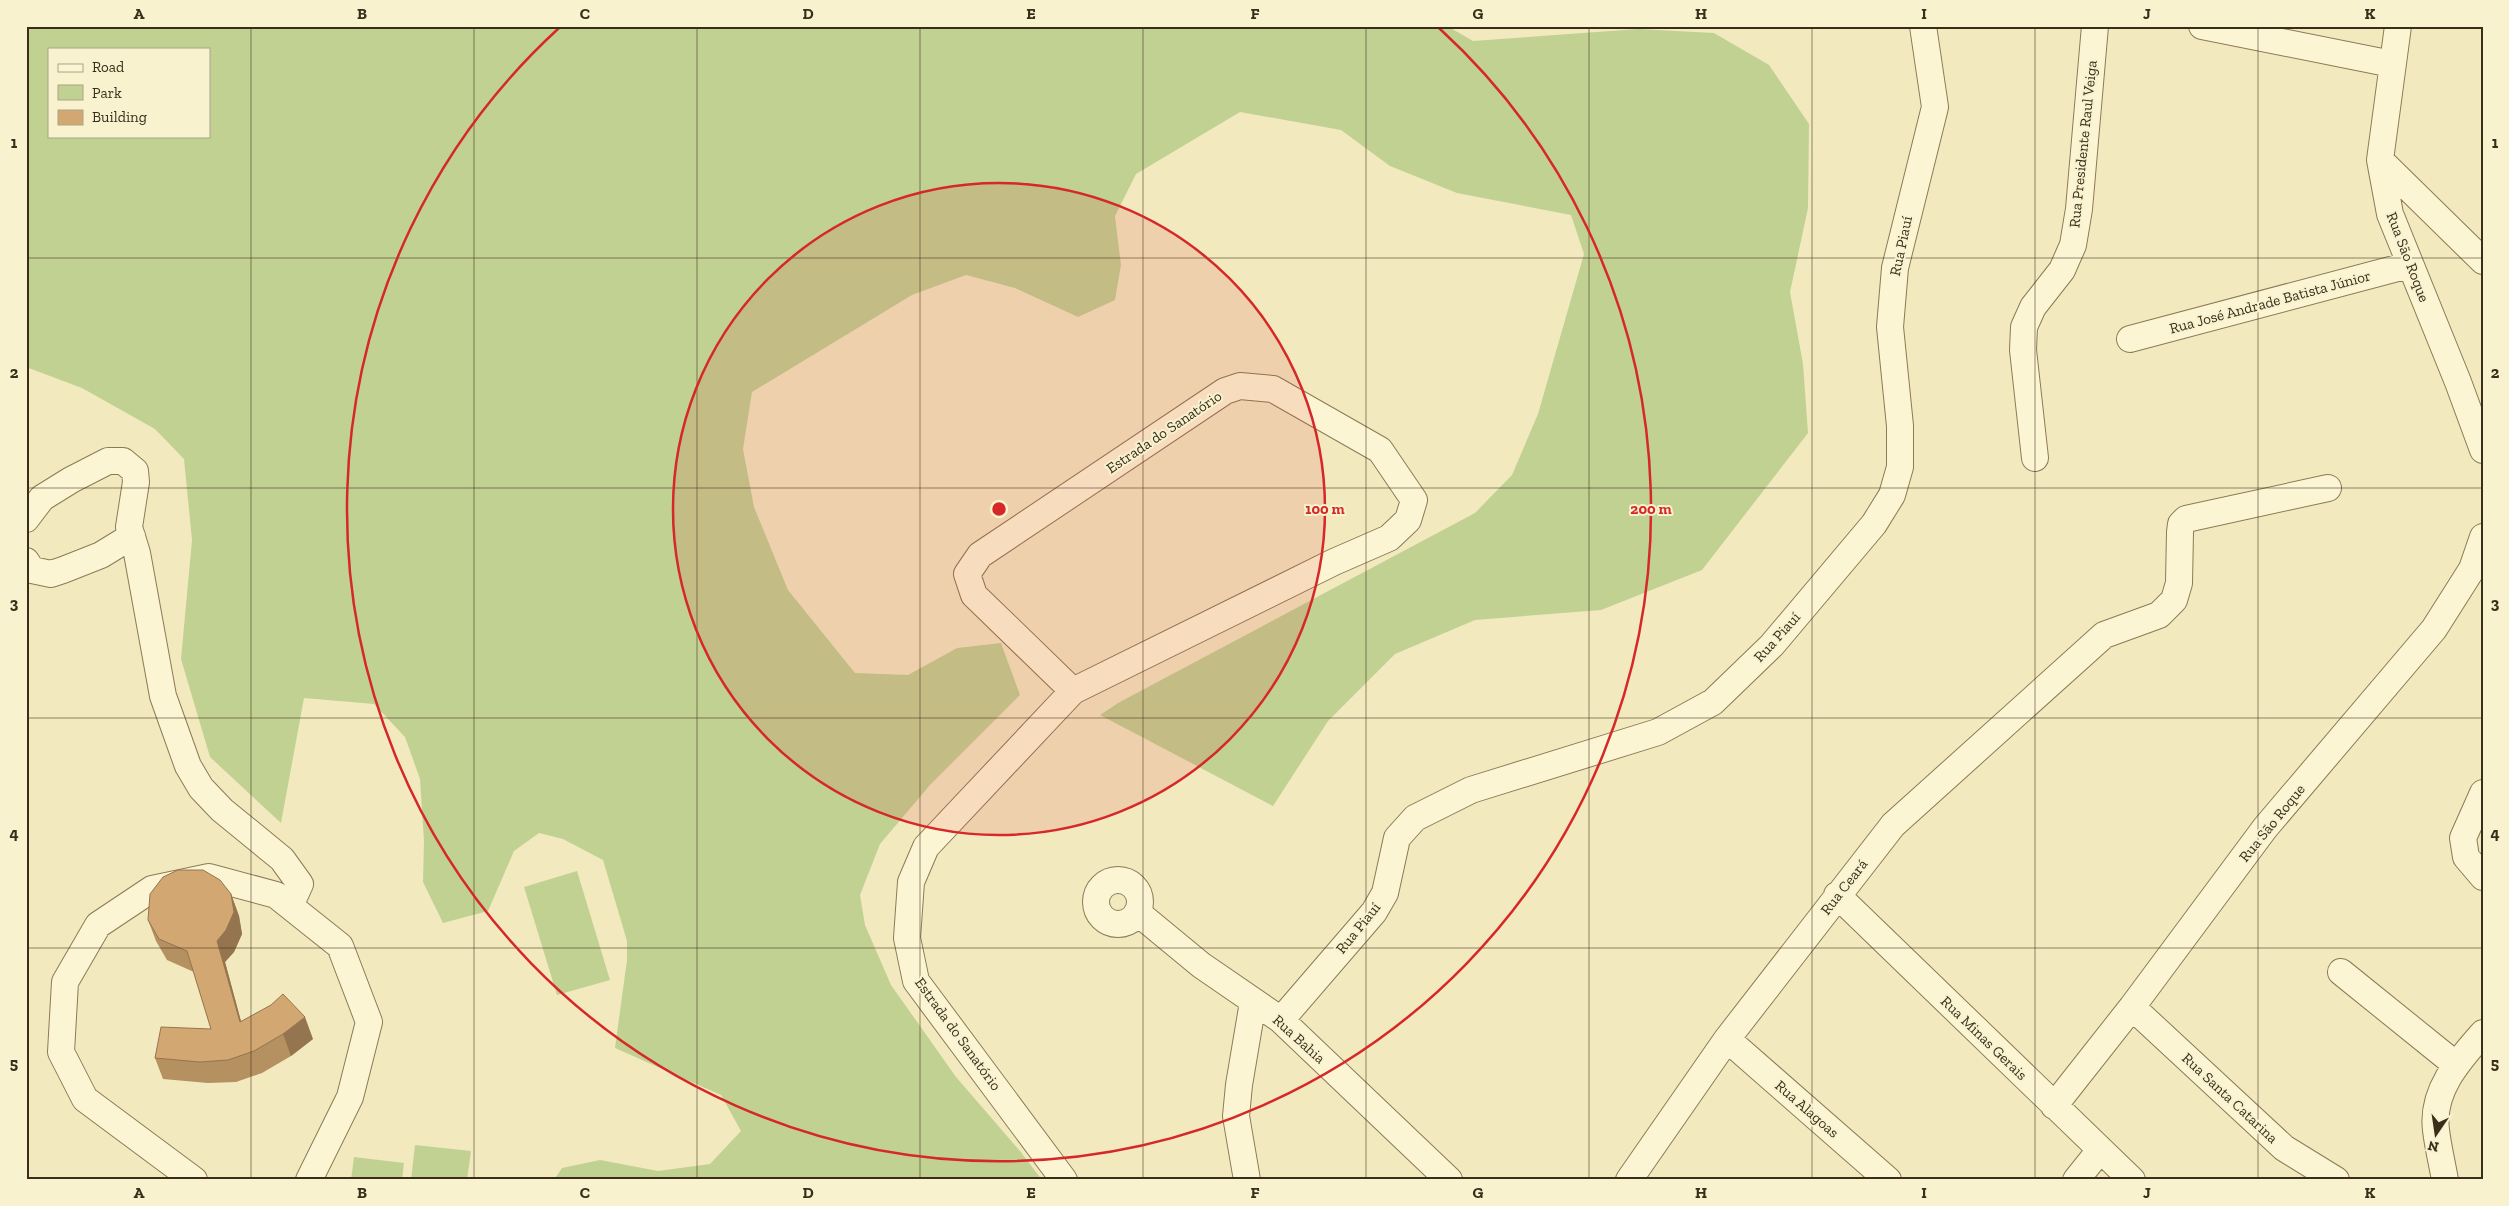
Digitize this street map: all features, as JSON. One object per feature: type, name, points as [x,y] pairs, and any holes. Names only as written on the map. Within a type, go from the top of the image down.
[{"type":"street","name":"Rua Piauí","points":[[1281,1020],[1374,912],[1385,893],[1397,838],[1415,818],[1471,790],[1658,732],[1713,702],[1772,645],[1874,524],[1892,495],[1900,467],[1900,426],[1890,327],[1895,268],[1935,108],[1923,26]]},
{"type":"street","name":"Rua Presidente Raul Veiga","points":[[2036,458],[2023,350],[2024,327],[2033,307],[2062,270],[2072,245],[2079,209],[2095,26]]},
{"type":"street","points":[[2202,26],[2392,64]]},
{"type":"street","name":"Rua São Roque","points":[[2398,26],[2380,160],[2390,214],[2409,265],[2458,382],[2483,450]]},
{"type":"street","points":[[2380,160],[2483,261]]},
{"type":"street","name":"Rua José Andrade Batista Júnior","points":[[2130,339],[2409,265]]},
{"type":"street","name":"Estrada do Sanatório","points":[[1064,1180],[916,981],[907,938],[911,882],[926,847],[1073,691],[1334,562],[1389,538],[1408,520],[1414,500],[1380,450],[1273,389],[1240,386],[1225,391],[980,555],[967,574],[974,595],[1073,691]]},
{"type":"street","points":[[26,519],[42,498],[71,480],[108,461],[123,461],[135,471],[136,482],[129,527],[137,553],[163,696],[188,766],[201,788],[222,810],[282,860],[300,884],[290,906]]},
{"type":"street","name":"Rua Ceará","points":[[1629,1180],[1727,1039],[1836,895],[1893,825],[2104,635],[2159,615],[2174,600],[2180,583],[2181,524],[2186,519],[2328,488]]},
{"type":"street","points":[[26,560],[32,570],[51,574],[101,555],[132,536]]},
{"type":"street","name":"Rua São Roque","points":[[2054,1106],[2132,1007],[2265,828],[2434,629],[2472,569],[2483,537]]},
{"type":"street","points":[[2483,793],[2463,838],[2466,857],[2483,876]]},
{"type":"street","points":[[194,1180],[85,1099],[60,1052],[64,982],[98,925],[152,889],[209,877],[276,895],[340,946],[369,1022],[350,1097],[309,1180]]},
{"type":"street","name":"Rua Minas Gerais","points":[[1836,895],[2132,1180]]},
{"type":"street","name":"Rua Bahia","points":[[1138,913],[1201,965],[1281,1020],[1448,1180]]},
{"type":"street","points":[[2341,972],[2455,1064]]},
{"type":"street","points":[[1247,1180],[1236,1116],[1239,1085],[1253,1002]]},
{"type":"street","name":"Rua Santa Catarina","points":[[2132,1007],[2284,1148],[2336,1180]]},
{"type":"street","points":[[2445,1180],[2435,1129],[2438,1098],[2455,1064],[2483,1033]]},
{"type":"street","name":"Rua Alagoas","points":[[1727,1039],[1888,1180]]},
{"type":"street","points":[[2076,1180],[2100,1150]]},
{"type":"green space","points":[[26,26],[1447,26],[1473,41],[1638,29],[1714,33],[1769,65],[1809,124],[1808,208],[1790,292],[1803,364],[1808,433],[1702,570],[1601,610],[1475,620],[1395,654],[1328,721],[1273,806],[1100,715],[1118,703],[1475,513],[1512,475],[1538,414],[1584,254],[1571,215],[1457,193],[1390,166],[1341,130],[1240,112],[1136,174],[1115,216],[1121,265],[1115,300],[1078,317],[1015,288],[966,275],[912,295],[752,392],[743,449],[754,507],[788,590],[855,673],[908,675],[957,648],[1001,643],[1020,695],[930,785],[880,844],[860,895],[865,925],[891,985],[956,1077],[1020,1151],[1042,1180],[554,1180],[562,1168],[600,1160],[658,1171],[710,1164],[741,1131],[721,1095],[615,1048],[627,960],[627,941],[603,860],[563,839],[539,833],[514,851],[488,911],[443,923],[423,882],[424,841],[420,779],[405,737],[374,704],[304,698],[281,823],[210,757],[181,659],[192,540],[184,459],[155,429],[82,388],[26,367]]},
{"type":"green space","points":[[577,871],[610,980],[557,995],[524,887]]},
{"type":"green space","points":[[415,1145],[471,1151],[467,1180],[411,1180]]},
{"type":"green space","points":[[354,1157],[404,1163],[402,1180],[351,1180]]},
{"type":"building","points":[[178,870],[203,870],[220,880],[231,894],[234,912],[226,930],[217,941],[240,1022],[271,1005],[283,994],[305,1017],[283,1034],[254,1051],[228,1060],[200,1062],[155,1058],[161,1027],[211,1029],[187,951],[159,939],[148,920],[150,894],[163,877]]}]
